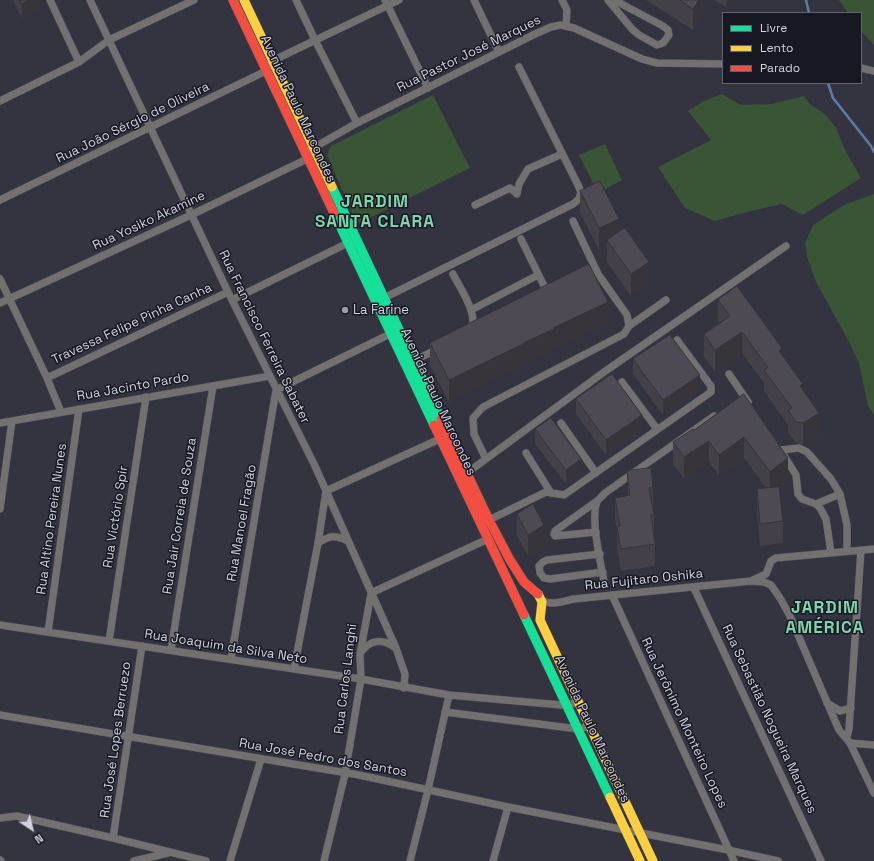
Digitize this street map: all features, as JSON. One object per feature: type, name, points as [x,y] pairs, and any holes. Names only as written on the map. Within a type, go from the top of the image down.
[{"type":"street","points":[[50,0],[79,62]]},
{"type":"street","name":"Rua Francisco Ferreira Sabater","points":[[90,0],[228,292],[315,466],[396,648],[405,674],[404,688]]},
{"type":"street","points":[[0,100],[79,62],[109,40],[194,0]]},
{"type":"street","name":"Avenida Paulo Marcondes","points":[[233,0],[307,159],[384,298],[395,332],[414,361],[488,539],[640,861]]},
{"type":"street","name":"Avenida Paulo Marcondes","points":[[244,0],[313,148],[352,241],[445,437],[467,473],[489,520],[520,576],[527,586],[532,588],[541,603],[540,620],[653,861]]},
{"type":"street","points":[[296,0],[357,123]]},
{"type":"street","points":[[266,71],[272,61],[386,3],[399,0]]},
{"type":"street","points":[[474,0],[499,52]]},
{"type":"street","points":[[562,0],[567,10],[566,26]]},
{"type":"street","points":[[608,0],[632,29],[657,45],[663,43],[669,35],[668,30],[614,0]]},
{"type":"street","points":[[386,3],[428,88]]},
{"type":"street","name":"Rua Pastor José Marques","points":[[313,148],[357,123],[551,27],[566,26],[574,28],[642,59],[657,63],[722,64]]},
{"type":"street","points":[[384,298],[579,200],[581,192],[578,185],[519,67]]},
{"type":"street","points":[[862,68],[874,71]]},
{"type":"street","name":"Rua João Sérgio de Oliveira","points":[[0,200],[266,71]]},
{"type":"street","points":[[307,159],[313,148]]},
{"type":"street","points":[[475,205],[510,188],[516,194],[519,184],[528,169],[562,154]]},
{"type":"street","name":"Rua Yosiko Akamine","points":[[0,303],[191,215],[307,159]]},
{"type":"street","points":[[573,221],[598,274],[628,315],[629,326]]},
{"type":"street","points":[[521,239],[550,298]]},
{"type":"street","points":[[232,300],[352,241]]},
{"type":"street","points":[[467,473],[604,372],[786,246]]},
{"type":"street","points":[[453,274],[474,319],[473,326],[468,333]]},
{"type":"street","points":[[471,310],[538,275]]},
{"type":"street","points":[[0,279],[47,378],[61,412]]},
{"type":"street","name":"Travessa Felipe Pinha Canha","points":[[47,378],[228,292]]},
{"type":"street","points":[[486,459],[474,434],[473,418],[483,407],[624,334],[629,326],[666,300]]},
{"type":"street","points":[[276,390],[395,332]]},
{"type":"street","points":[[489,520],[546,492],[564,495],[711,392],[711,386],[677,340]]},
{"type":"street","points":[[414,361],[441,347]]},
{"type":"street","points":[[729,374],[740,397],[751,407]]},
{"type":"street","name":"Rua Jacinto Pardo","points":[[0,423],[270,376]]},
{"type":"street","points":[[622,382],[657,429]]},
{"type":"street","name":"Rua Jair Correia de Souza","points":[[171,650],[212,386]]},
{"type":"street","name":"Rua Manoel Fragão","points":[[231,659],[276,390]]},
{"type":"street","name":"Rua Victório Spir","points":[[109,641],[146,397]]},
{"type":"street","name":"Rua Altino Pereira Nunes","points":[[48,632],[79,409]]},
{"type":"street","points":[[596,532],[555,536],[554,534],[555,531],[597,501],[605,493],[718,413]]},
{"type":"street","points":[[0,509],[12,421]]},
{"type":"street","points":[[561,423],[596,473]]},
{"type":"street","points":[[294,669],[318,543],[326,491],[445,437]]},
{"type":"street","points":[[831,553],[826,519],[816,504],[802,499],[798,494],[796,475],[778,447],[799,448],[807,452],[831,479],[840,494],[847,525],[847,551]]},
{"type":"street","points":[[526,453],[551,493]]},
{"type":"street","points":[[816,504],[840,494]]},
{"type":"street","points":[[597,501],[595,514],[596,532],[604,582]]},
{"type":"street","points":[[318,543],[325,538],[333,537],[339,537],[348,541]]},
{"type":"street","points":[[371,593],[488,539]]},
{"type":"street","points":[[751,581],[766,574],[771,560],[774,559],[874,549]]},
{"type":"street","points":[[849,740],[861,550]]},
{"type":"street","points":[[600,554],[547,560],[539,566],[540,572],[544,578],[550,579],[603,572]]},
{"type":"street","points":[[751,581],[768,584],[773,588],[789,614],[839,730],[849,740],[874,793]]},
{"type":"street","name":"Rua Fujitaro Oshika","points":[[541,603],[751,581]]},
{"type":"street","points":[[516,598],[516,591],[524,586],[527,586]]},
{"type":"street","name":"Rua Sebastião Nogueira Marques","points":[[694,588],[821,861]]},
{"type":"street","name":"Rua Carlos Langhi","points":[[324,861],[345,774],[361,679],[360,654],[371,593]]},
{"type":"street","name":"Rua Jerônimo Monteiro Lopes","points":[[612,595],[734,861]]},
{"type":"street","points":[[521,608],[525,613],[531,615],[537,612],[541,603]]},
{"type":"street","name":"Rua Joaquim da Silva Neto","points":[[0,624],[361,679],[449,695],[561,705],[578,703]]},
{"type":"street","points":[[360,654],[365,646],[372,642],[387,642],[396,648]]},
{"type":"street","name":"Rua José Lopes Berruezo","points":[[114,838],[142,646]]},
{"type":"street","points":[[410,861],[428,790],[449,695]]},
{"type":"street","points":[[827,703],[840,711],[851,708]]},
{"type":"street","points":[[445,712],[578,729],[590,726]]},
{"type":"street","name":"Rua José Pedro dos Santos","points":[[0,715],[345,774],[359,775],[508,807],[778,861]]},
{"type":"street","points":[[849,740],[874,745]]},
{"type":"street","points":[[230,861],[261,759]]},
{"type":"street","points":[[493,861],[508,807]]},
{"type":"street","points":[[0,818],[18,816],[171,852],[180,858],[206,861]]},
{"type":"street","points":[[134,861],[171,852]]},
{"type":"green space","points":[[839,0],[874,0],[874,45],[862,32],[862,12],[847,12]]},
{"type":"green space","points":[[722,94],[741,105],[771,104],[804,96],[811,105],[826,115],[836,128],[846,152],[861,178],[803,215],[782,204],[715,221],[685,208],[658,167],[711,140],[688,111],[704,101]]},
{"type":"green space","points":[[433,95],[470,168],[357,224],[327,155],[331,146]]},
{"type":"green space","points":[[605,144],[622,180],[598,193],[579,155]]},
{"type":"green space","points":[[874,194],[874,415],[868,406],[859,363],[816,282],[807,257],[805,243],[813,225],[844,205]]},
{"type":"building","points":[[20,0],[29,0],[22,4]]},
{"type":"building","points":[[680,0],[699,0],[693,9]]},
{"type":"building","points":[[600,181],[619,219],[599,228],[580,191]]},
{"type":"building","points":[[625,228],[649,262],[631,274],[607,240]]},
{"type":"building","points":[[589,264],[608,302],[449,380],[430,343]]},
{"type":"building","points":[[737,286],[782,348],[779,351],[803,384],[800,386],[819,413],[803,423],[796,422],[788,410],[792,408],[764,370],[768,367],[742,332],[715,350],[704,334],[730,316],[718,300]]},
{"type":"building","points":[[670,335],[700,375],[663,400],[633,359]]},
{"type":"building","points":[[612,374],[642,415],[606,440],[576,399]]},
{"type":"building","points":[[744,394],[788,458],[770,472],[744,437],[719,455],[709,441],[684,457],[673,442],[693,429],[694,430]]},
{"type":"building","points":[[551,418],[581,459],[566,470],[535,429]]},
{"type":"building","points":[[651,468],[653,487],[649,488],[654,515],[651,515],[655,544],[621,549],[617,527],[620,526],[615,498],[630,495],[627,471]]},
{"type":"building","points":[[779,487],[783,521],[760,524],[757,489]]},
{"type":"building","points":[[533,504],[544,525],[528,535],[517,514]]},
{"type":"waterway","points":[[806,0],[809,12]]},
{"type":"waterway","points":[[828,84],[833,98],[871,146],[874,152]]},
{"type":"traffic: fast","points":[[332,187],[441,419]]},
{"type":"traffic: fast","points":[[334,213],[434,425]]},
{"type":"traffic: fast","points":[[524,615],[610,797]]},
{"type":"traffic: slow","points":[[244,0],[332,187]]},
{"type":"traffic: slow","points":[[538,594],[542,602],[540,620],[653,861]]},
{"type":"traffic: slow","points":[[610,797],[640,861]]},
{"type":"traffic: jam","points":[[233,0],[334,213]]},
{"type":"traffic: jam","points":[[441,419],[489,520],[510,560],[524,582],[538,594]]},
{"type":"traffic: jam","points":[[434,425],[524,615]]},
{"type":"place","name":"La Farine","points":[[345,310]]},
{"type":"district","name":"JARDIM SANTA CLARA","points":[[375,212]]},
{"type":"district","name":"JARDIM AMÉRICA","points":[[825,618]]}]
